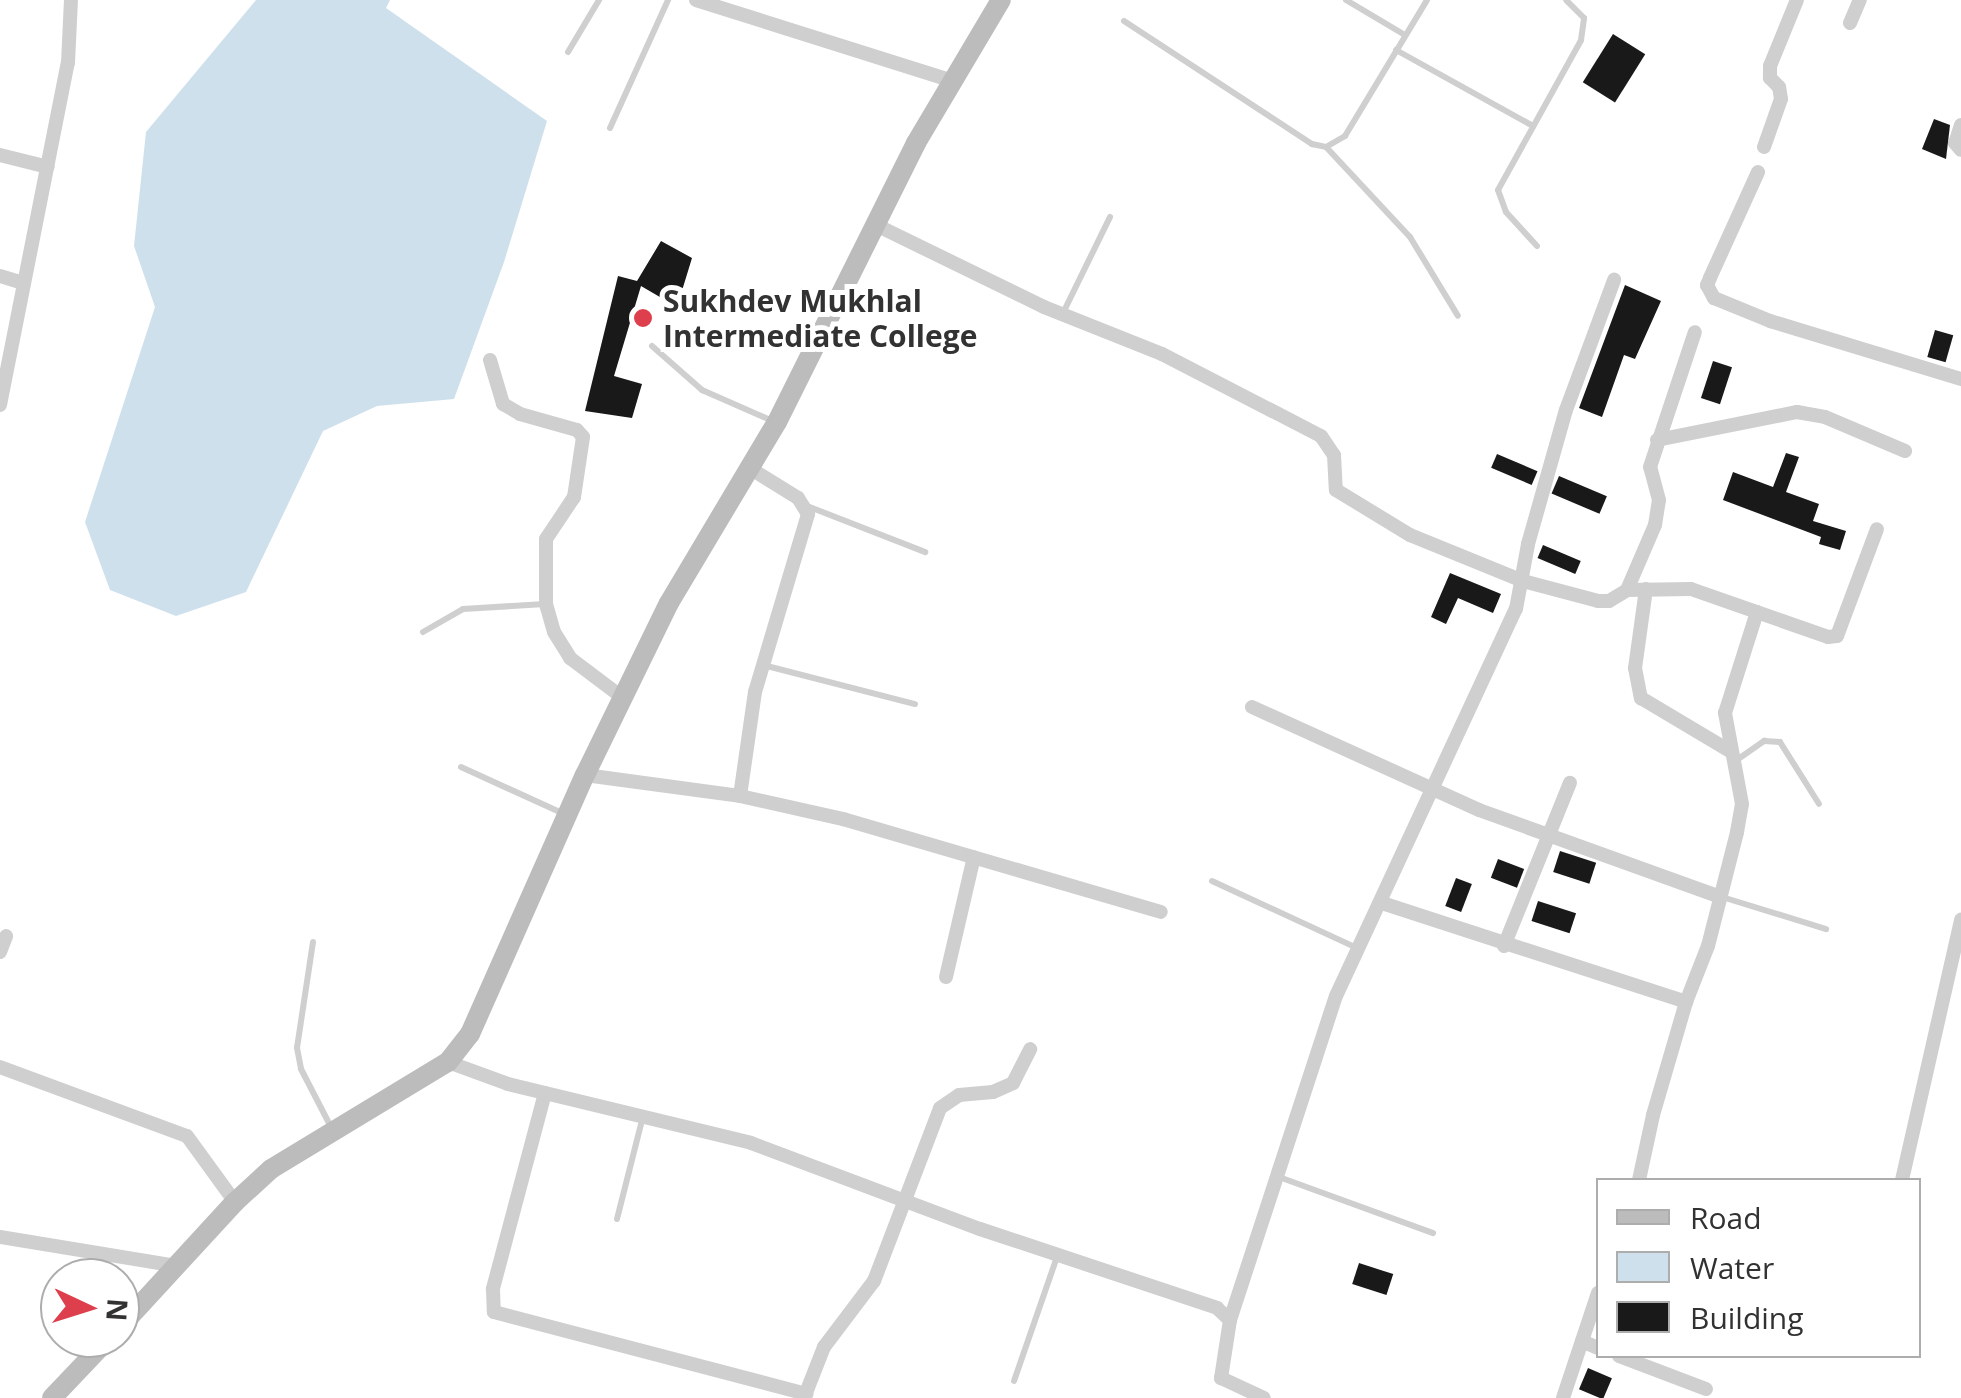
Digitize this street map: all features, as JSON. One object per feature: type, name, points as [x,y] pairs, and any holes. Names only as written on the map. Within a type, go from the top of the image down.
[{"type":"main road","points":[[140,1306],[234,1202],[271,1170],[448,1062],[470,1034],[585,776],[694,555],[776,422],[950,80],[996,2]]},
{"type":"main road","points":[[61,1396],[92,1358]]},
{"type":"street","points":[[0,405],[68,63],[71,0]]},
{"type":"street","points":[[696,0],[950,80]]},
{"type":"street","points":[[1764,147],[1781,99],[1779,87],[1770,78],[1770,66],[1797,0]]},
{"type":"street","points":[[1850,23],[1860,0]]},
{"type":"street","points":[[1961,125],[1955,143],[1961,150]]},
{"type":"street","points":[[0,155],[48,167]]},
{"type":"street","points":[[1758,172],[1707,285],[1714,298],[1770,321],[1961,378]]},
{"type":"street","points":[[876,225],[1062,314],[1162,354],[1321,436],[1330,444],[1336,490],[1344,498],[1428,544],[1523,580],[1598,601],[1609,601],[1627,590],[1691,589],[1828,637],[1836,636],[1877,529]]},
{"type":"street","points":[[0,276],[23,283]]},
{"type":"street","points":[[1264,1398],[1221,1378],[1230,1320],[1325,1027],[1516,609],[1528,544],[1566,410],[1614,280]]},
{"type":"street","points":[[1627,590],[1658,513],[1650,466],[1695,332]]},
{"type":"street","points":[[490,360],[503,404],[520,414],[577,430],[583,436],[574,497],[546,539],[546,604],[554,632],[570,658],[623,698]]},
{"type":"street","points":[[1657,440],[1798,412],[1825,417],[1905,451]]},
{"type":"street","points":[[740,796],[761,664],[806,525],[806,505],[748,467]]},
{"type":"street","points":[[1646,589],[1634,668],[1641,698],[1731,757]]},
{"type":"street","points":[[1639,1178],[1686,1002],[1721,897],[1742,804],[1726,713],[1757,612]]},
{"type":"street","points":[[1252,707],[1436,786],[1480,810],[1721,897]]},
{"type":"street","points":[[585,776],[740,796],[974,857],[1161,912]]},
{"type":"street","points":[[1504,946],[1570,783]]},
{"type":"street","points":[[946,977],[974,857]]},
{"type":"street","points":[[1382,903],[1504,946],[1686,1002]]},
{"type":"street","points":[[1902,1178],[1961,920]]},
{"type":"street","points":[[0,952],[6,936]]},
{"type":"street","points":[[545,1093],[493,1289],[494,1312],[805,1396],[824,1348],[874,1281],[940,1108],[959,1095],[1004,1089],[1012,1084],[1030,1050]]},
{"type":"street","points":[[448,1062],[545,1093],[752,1143],[905,1202],[1218,1308],[1230,1320]]},
{"type":"street","points":[[0,1067],[188,1136],[234,1202]]},
{"type":"street","points":[[0,1237],[178,1266]]},
{"type":"street","points":[[1563,1398],[1596,1299]]},
{"type":"street","points":[[1582,1342],[1596,1347]]},
{"type":"street","points":[[1623,1358],[1706,1389]]},
{"type":"lane","points":[[568,52],[599,0]]},
{"type":"lane","points":[[610,128],[668,0]]},
{"type":"lane","points":[[1346,0],[1405,35]]},
{"type":"lane","points":[[1326,147],[1346,136],[1427,0]]},
{"type":"lane","points":[[1537,246],[1506,212],[1498,190],[1584,29],[1584,18],[1566,0]]},
{"type":"lane","points":[[1124,20],[1312,144],[1326,147],[1410,236],[1458,316]]},
{"type":"lane","points":[[1396,50],[1532,126]]},
{"type":"lane","points":[[1062,314],[1110,217]]},
{"type":"lane","points":[[652,346],[702,390],[776,422]]},
{"type":"lane","points":[[806,505],[925,552]]},
{"type":"lane","points":[[423,632],[463,609],[546,604]]},
{"type":"lane","points":[[761,664],[915,704]]},
{"type":"lane","points":[[1731,757],[1764,741],[1780,742],[1818,804]]},
{"type":"lane","points":[[462,767],[568,816]]},
{"type":"lane","points":[[1212,881],[1358,948]]},
{"type":"lane","points":[[1721,897],[1826,929]]},
{"type":"lane","points":[[313,942],[298,1048],[301,1069],[332,1130]]},
{"type":"lane","points":[[617,1220],[644,1115]]},
{"type":"lane","points":[[1278,1177],[1433,1233]]},
{"type":"lane","points":[[1014,1381],[1058,1256]]},
{"type":"water","points":[[256,0],[390,0],[386,8],[547,121],[504,262],[454,399],[377,406],[323,431],[246,592],[176,616],[110,590],[85,522],[155,307],[134,246],[146,132]]},
{"type":"building","points":[[1613,34],[1645,54],[1615,102],[1583,82]]},
{"type":"building","points":[[1934,119],[1950,125],[1946,159],[1922,149]]},
{"type":"building","name":"Sukhdev Mukhlal Intermediate College","points":[[661,241],[692,258],[677,307],[641,286],[614,376],[642,384],[632,418],[585,411],[618,276],[637,281]]},
{"type":"building","points":[[1625,285],[1661,301],[1635,359],[1624,355],[1602,417],[1579,408]]},
{"type":"building","points":[[1935,330],[1953,335],[1946,362],[1927,357]]},
{"type":"building","points":[[1713,361],[1732,367],[1720,404],[1701,398]]},
{"type":"building","points":[[1786,453],[1799,457],[1786,492],[1819,504],[1813,521],[1846,531],[1840,550],[1819,544],[1821,537],[1723,500],[1733,472],[1773,487]]},
{"type":"building","points":[[1497,454],[1538,471],[1532,485],[1491,468]]},
{"type":"building","points":[[1559,476],[1607,496],[1599,514],[1552,493]]},
{"type":"building","points":[[1543,545],[1581,561],[1575,574],[1538,558]]},
{"type":"building","points":[[1450,573],[1501,594],[1493,613],[1458,598],[1446,624],[1431,617]]},
{"type":"building","points":[[1560,851],[1596,863],[1589,884],[1553,872]]},
{"type":"building","points":[[1498,859],[1524,869],[1517,888],[1491,878]]},
{"type":"building","points":[[1456,878],[1472,884],[1461,912],[1445,906]]},
{"type":"building","points":[[1538,901],[1576,913],[1570,933],[1532,921]]},
{"type":"building","points":[[1359,1263],[1393,1274],[1386,1295],[1352,1284]]},
{"type":"building","points":[[1588,1368],[1612,1378],[1604,1398],[1579,1389]]},
{"type":"place","name":"Sukhdev Mukhlal Intermediate College","points":[[643,318]]}]
